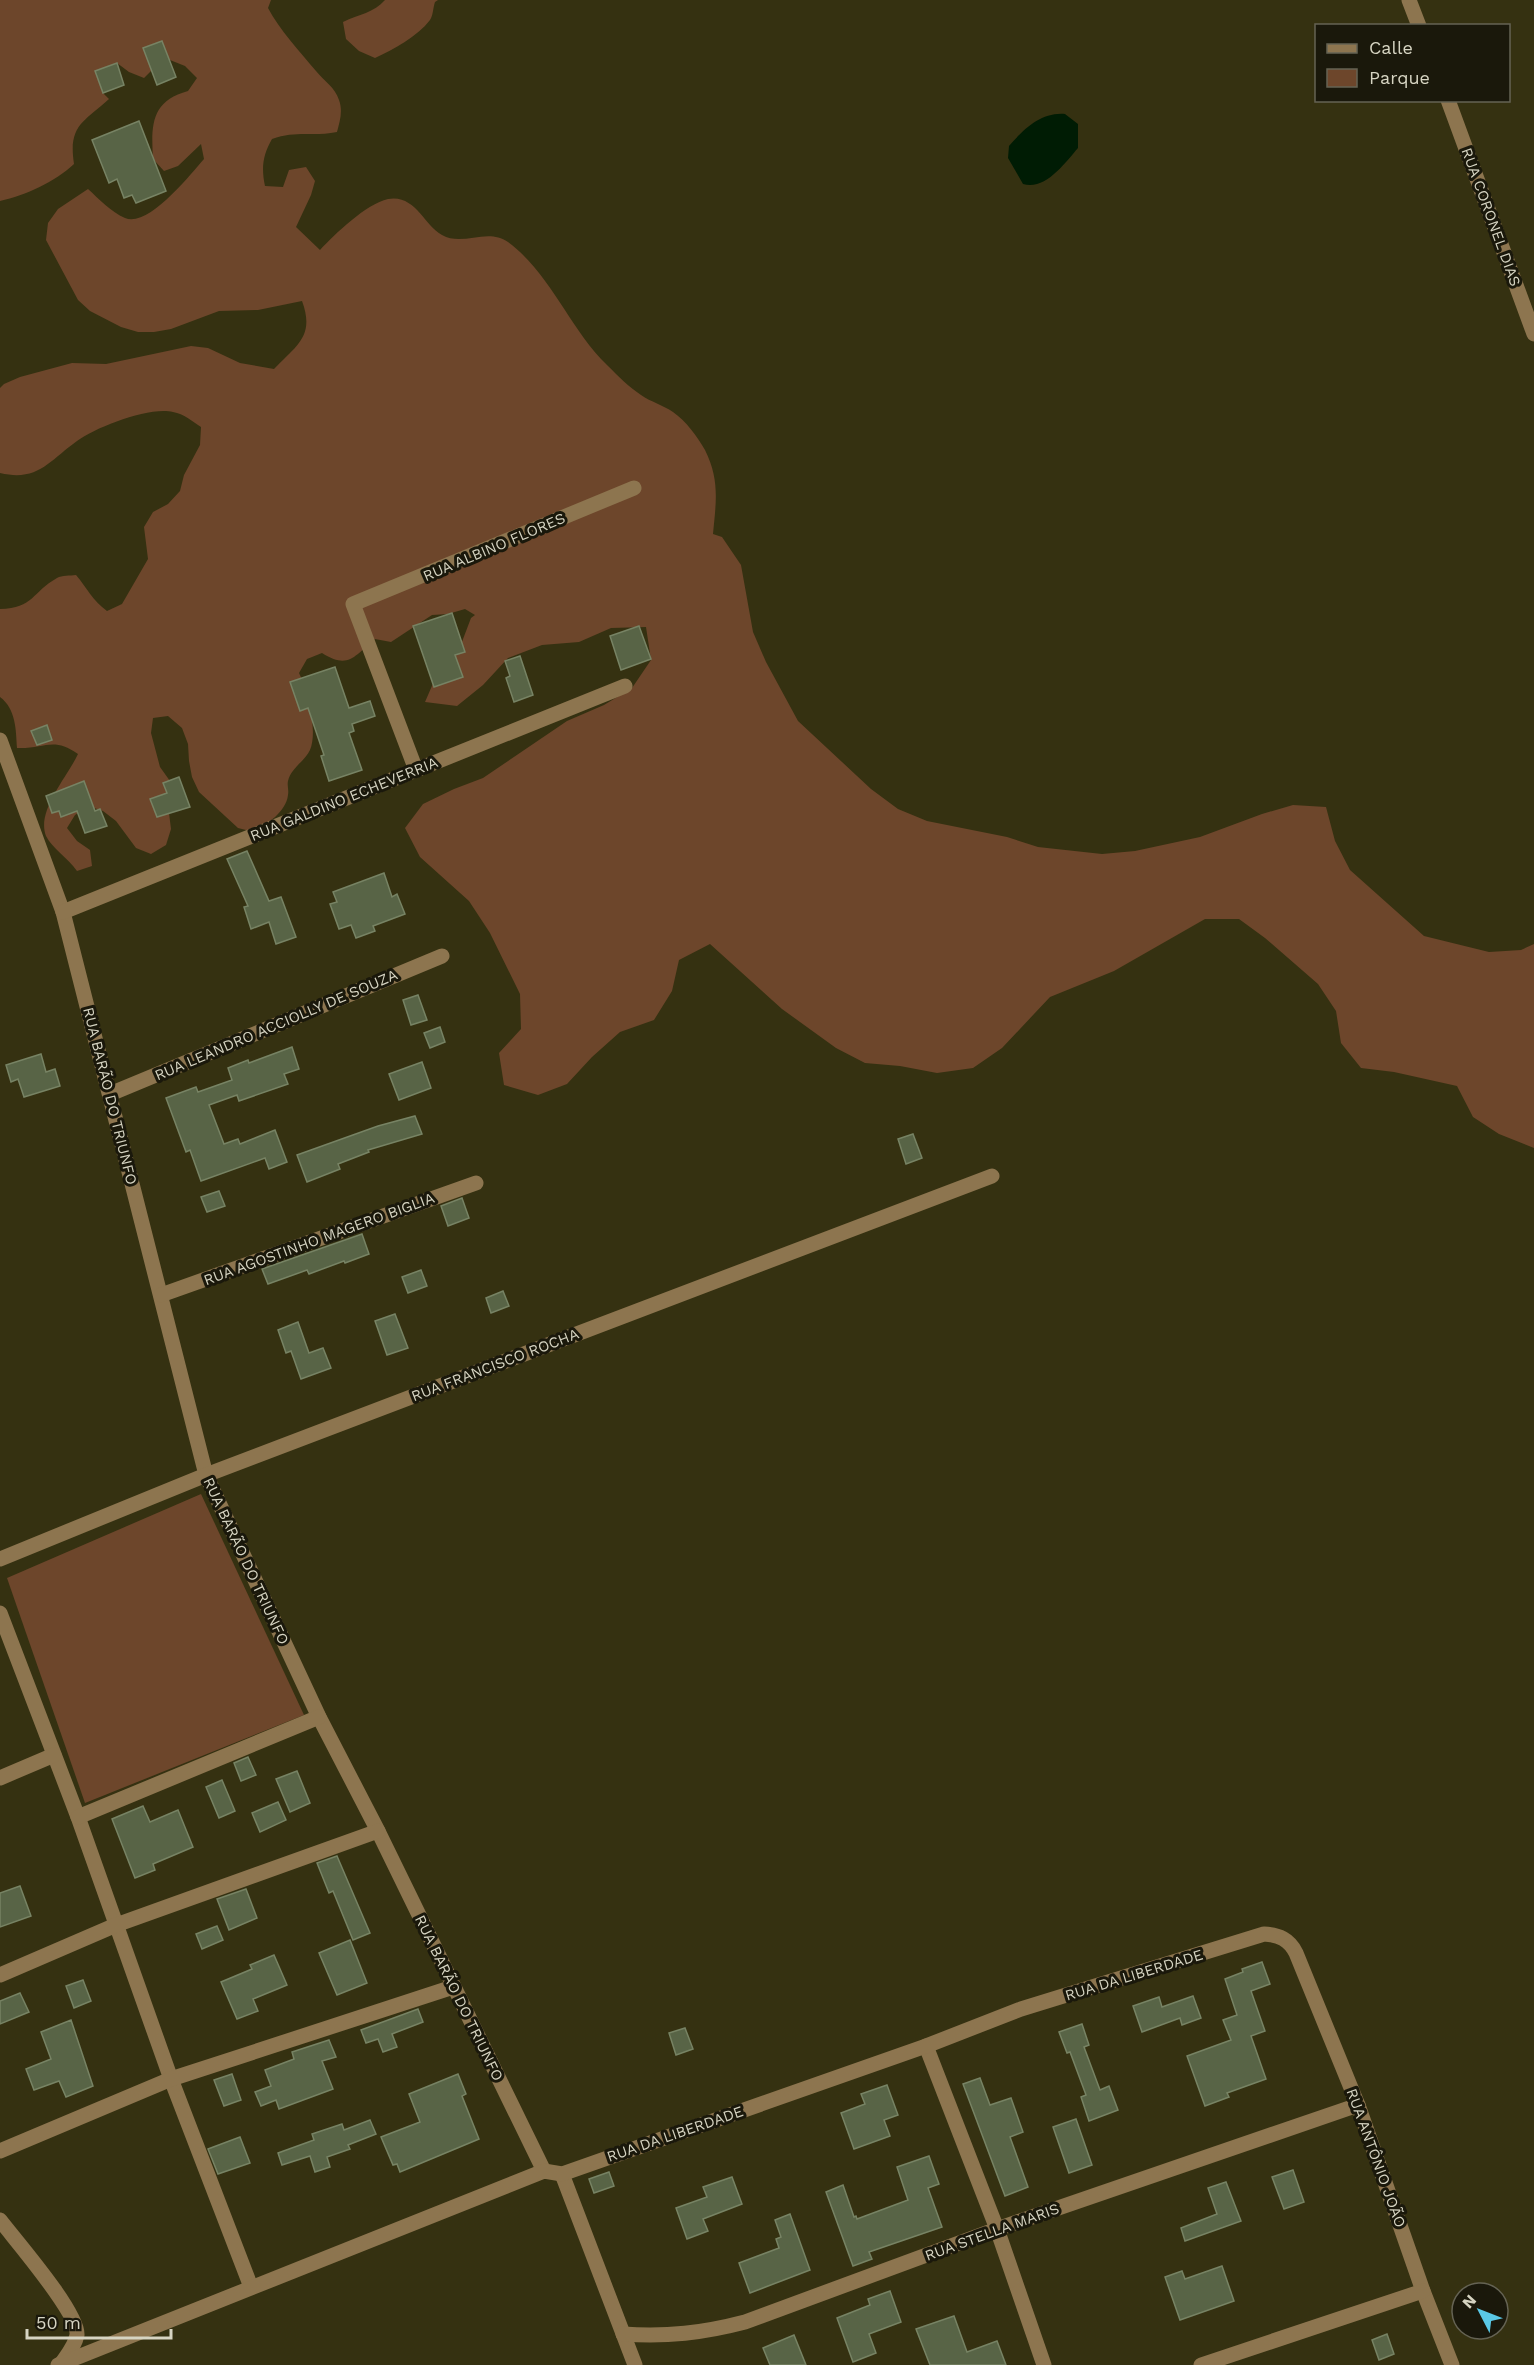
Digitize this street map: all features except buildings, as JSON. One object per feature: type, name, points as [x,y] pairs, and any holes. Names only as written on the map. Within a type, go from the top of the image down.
[{"type":"street","points":[[1409,0],[1418,24]]},
{"type":"street","name":"RUA CORONEL DIAS","points":[[1449,102],[1534,334]]},
{"type":"street","name":"RUA ALBINO FLORES","points":[[416,770],[354,604],[634,488]]},
{"type":"street","name":"RUA GALDINO ECHEVERRIA","points":[[63,912],[625,686]]},
{"type":"street","name":"RUA BARÃO DO TRIUNFO","points":[[0,740],[63,912],[206,1475],[319,1717],[378,1831],[544,2171]]},
{"type":"street","name":"RUA LEANDRO ACCIOLLY DE SOUZA","points":[[110,1094],[442,956]]},
{"type":"street","name":"RUA FRANCISCO ROCHA","points":[[0,1559],[206,1475],[992,1176]]},
{"type":"street","name":"RUA AGOSTINHO MAGERO BIGLIA","points":[[161,1295],[476,1184]]},
{"type":"street","points":[[0,1613],[78,1817],[171,2079],[250,2287]]},
{"type":"street","points":[[78,1817],[319,1717]]},
{"type":"street","points":[[0,1778],[54,1755]]},
{"type":"street","points":[[0,1975],[116,1925],[378,1831]]},
{"type":"street","name":"RUA DA LIBERDADE","points":[[544,2171],[562,2174],[926,2046],[1021,2009],[1264,1934],[1282,1938],[1292,1944],[1296,1953]]},
{"type":"street","name":"RUA ANTÔNIO JOÃO","points":[[1296,1953],[1358,2105],[1423,2291],[1452,2365]]},
{"type":"street","points":[[0,2151],[171,2079],[453,1987]]},
{"type":"street","points":[[926,2046],[997,2229],[1044,2365]]},
{"type":"street","name":"RUA STELLA MARIS","points":[[623,2334],[654,2336],[703,2332],[745,2322],[997,2229],[1358,2105]]},
{"type":"street","points":[[60,2364],[544,2171]]},
{"type":"street","points":[[562,2174],[635,2365]]},
{"type":"street","points":[[0,2220],[65,2305],[76,2323],[77,2334],[74,2343],[60,2364]]},
{"type":"street","points":[[1201,2365],[1423,2291]]},
{"type":"green space","points":[[0,0],[271,0],[268,8],[273,16],[319,75],[335,91],[341,108],[337,132],[281,136],[272,139],[267,150],[263,167],[265,186],[283,187],[289,170],[306,167],[315,181],[296,227],[320,250],[342,228],[370,207],[388,199],[397,199],[412,206],[442,235],[458,239],[492,236],[508,242],[523,255],[607,365],[637,392],[678,416],[698,439],[710,461],[715,481],[713,534],[722,537],[741,565],[753,632],[766,662],[798,721],[871,789],[898,809],[927,821],[1007,837],[1038,847],[1102,854],[1135,851],[1200,837],[1293,805],[1326,807],[1335,841],[1350,870],[1424,936],[1489,952],[1521,950],[1534,944],[1534,1148],[1499,1134],[1473,1117],[1457,1086],[1394,1072],[1361,1068],[1341,1043],[1336,1011],[1318,984],[1265,938],[1239,919],[1205,919],[1114,971],[1050,997],[1002,1048],[973,1068],[937,1073],[900,1066],[865,1063],[836,1048],[782,1009],[710,944],[679,960],[672,991],[654,1020],[620,1032],[567,1084],[538,1095],[504,1085],[499,1053],[521,1029],[520,994],[490,933],[469,901],[420,857],[405,828],[423,804],[483,778],[567,721],[604,705],[632,688],[651,660],[646,627],[611,628],[579,642],[542,645],[508,658],[483,685],[457,706],[425,702],[438,672],[460,647],[471,618],[475,615],[465,609],[448,614],[432,615],[391,642],[375,639],[351,659],[345,661],[322,653],[307,659],[299,673],[311,711],[313,732],[310,750],[290,776],[284,807],[275,817],[254,832],[238,828],[199,792],[192,777],[188,744],[182,728],[168,716],[153,718],[151,733],[160,767],[170,781],[171,829],[166,845],[151,854],[136,848],[116,821],[103,811],[88,806],[75,815],[67,828],[77,841],[90,850],[92,866],[77,871],[46,836],[44,826],[45,816],[54,794],[78,754],[55,744],[17,748],[12,714],[0,697],[0,609],[20,606],[59,577],[76,575],[94,599],[107,611],[122,604],[148,559],[144,527],[153,512],[168,504],[180,491],[184,475],[200,445],[201,427],[173,412],[151,412],[124,419],[86,435],[34,472],[24,475],[0,473],[0,388],[20,377],[72,363],[106,364],[191,346],[208,348],[240,363],[274,369],[301,339],[306,323],[302,301],[258,310],[219,311],[171,329],[138,332],[121,327],[90,311],[78,300],[46,240],[48,223],[58,209],[88,189],[110,209],[125,218],[134,219],[145,215],[168,198],[204,159],[201,144],[178,166],[164,171],[153,159],[153,125],[160,108],[176,95],[188,91],[197,78],[185,66],[170,60],[155,67],[144,78],[129,72],[117,63],[103,93],[109,99],[85,119],[76,132],[73,141],[74,164],[58,177],[40,187],[0,201]]},
{"type":"green space","points":[[385,0],[438,0],[435,2],[430,20],[419,32],[375,58],[359,51],[346,39],[343,22],[371,11]]},
{"type":"green space","points":[[201,1494],[304,1715],[85,1803],[7,1578]]},
{"type":"shaded area","points":[[1056,114],[1065,114],[1078,124],[1078,148],[1047,180],[1031,185],[1023,184],[1008,158],[1009,146],[1027,128],[1041,119]]}]
